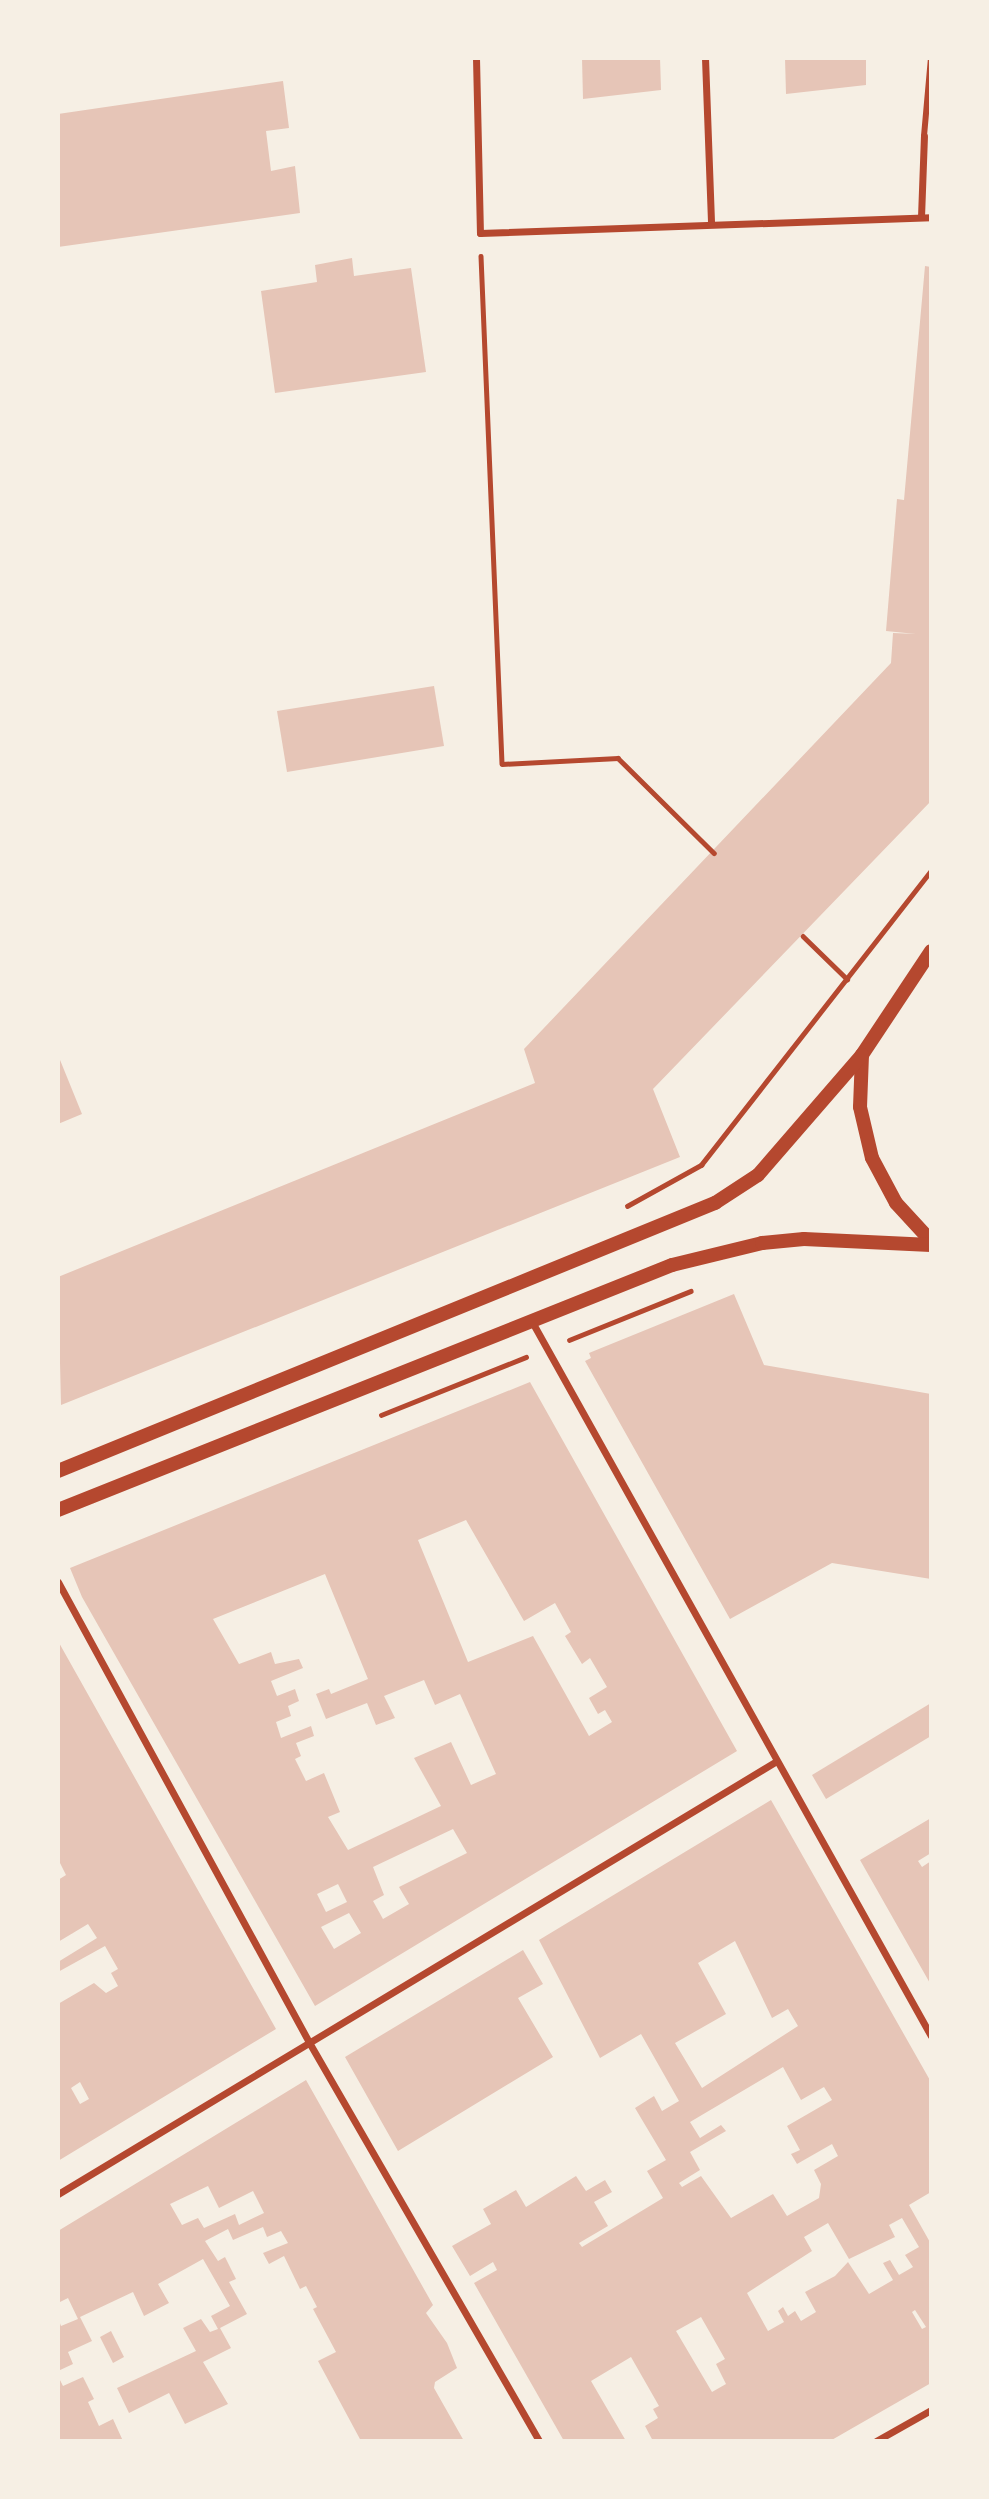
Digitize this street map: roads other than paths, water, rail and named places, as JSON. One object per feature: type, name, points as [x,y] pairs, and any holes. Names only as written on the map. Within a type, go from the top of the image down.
[{"type":"main road","points":[[58,1471],[715,1203],[758,1175],[862,1055],[931,951]]},
{"type":"main road","points":[[862,1055],[860,1107],[872,1158],[896,1203],[931,1243]]},
{"type":"main road","points":[[58,1510],[672,1265],[762,1243],[804,1239],[931,1243]]},
{"type":"street","points":[[477,58],[480,233],[931,217]]},
{"type":"street","points":[[705,58],[711,223]]},
{"type":"street","points":[[921,217],[931,58]]},
{"type":"street","points":[[531,1320],[775,1762],[931,2036]]},
{"type":"street","points":[[58,1583],[310,2044],[539,2441]]},
{"type":"street","points":[[58,2194],[775,1762]]},
{"type":"street","points":[[876,2441],[931,2410]]}]
